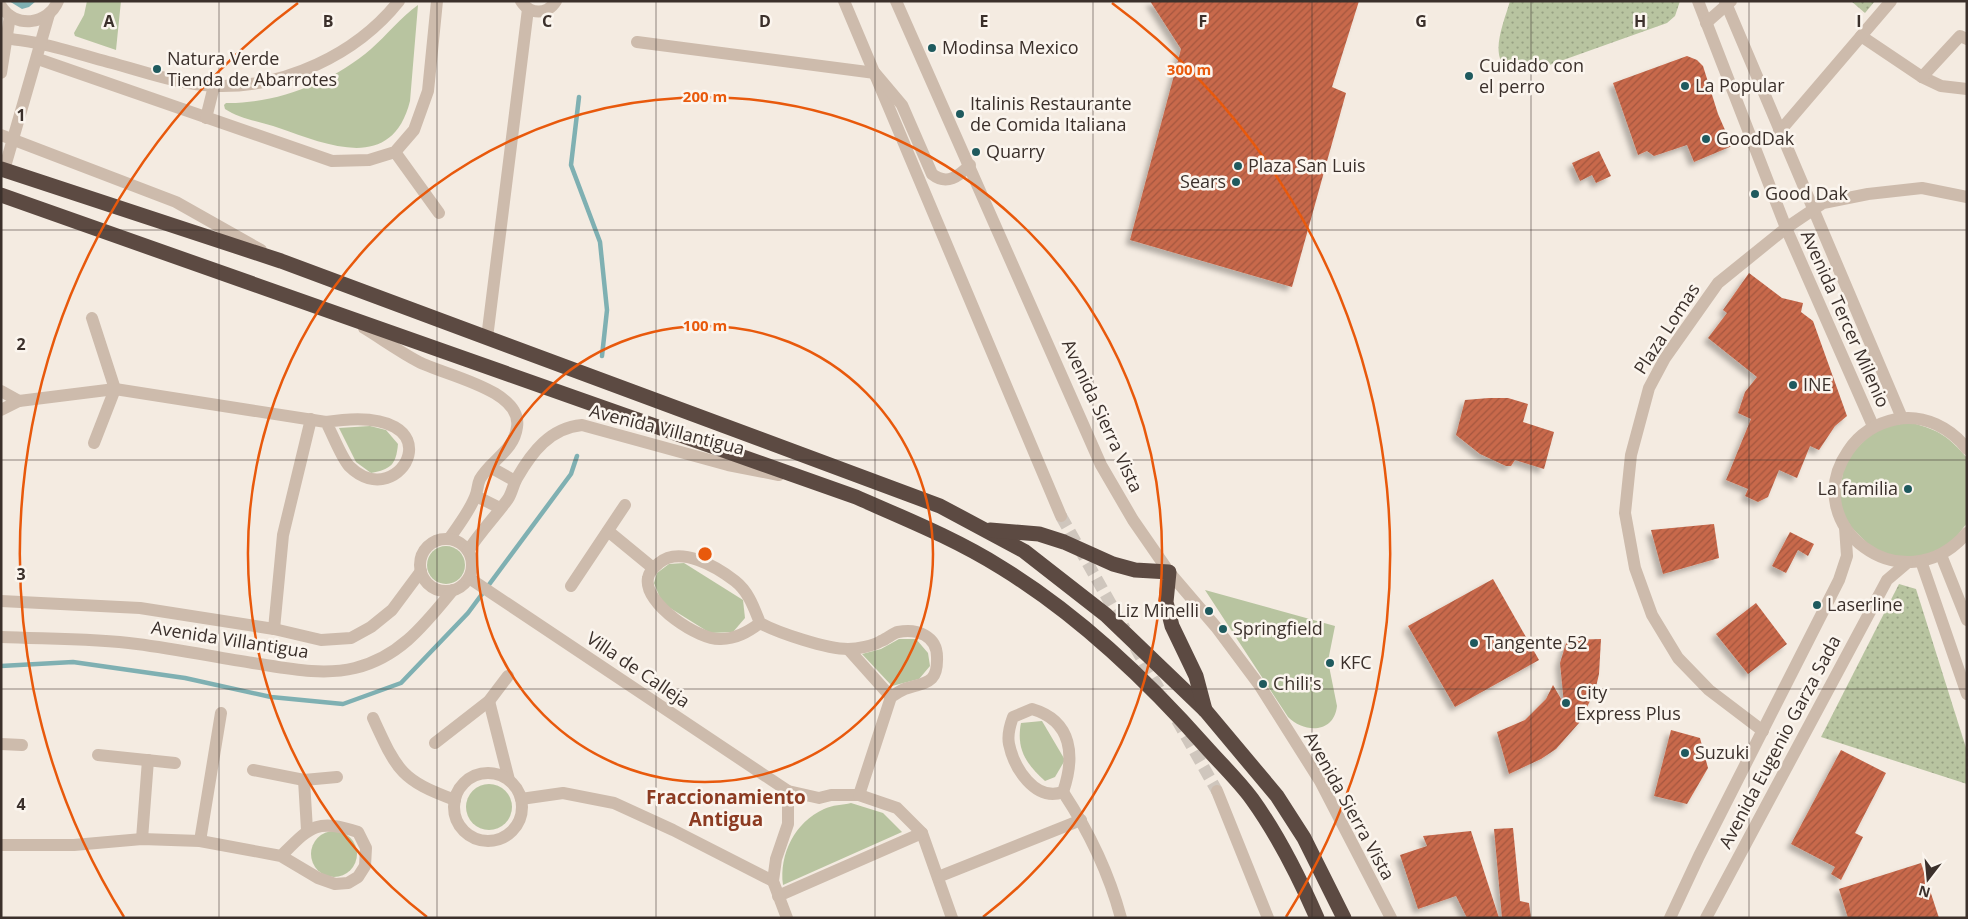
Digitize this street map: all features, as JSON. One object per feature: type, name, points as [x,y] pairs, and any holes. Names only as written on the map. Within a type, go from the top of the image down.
[{"type":"highway","points":[[3,169],[281,261],[940,506],[1024,552],[1106,615],[1205,710],[1277,796],[1304,838],[1344,918]]},
{"type":"highway","points":[[1,194],[799,479],[856,497],[936,531],[1002,568],[1057,605],[1113,650],[1172,709],[1252,798],[1298,877],[1318,918]]},
{"type":"highway","points":[[983,530],[1039,534],[1064,542],[1120,566],[1135,570],[1169,572],[1166,602],[1172,626],[1184,647],[1196,676],[1205,710]]},
{"type":"street","points":[[3,169],[7,137],[38,60],[49,14],[58,1]]},
{"type":"street","points":[[4,38],[42,44],[183,82],[214,86],[245,86],[296,74],[334,55],[365,35],[399,1]]},
{"type":"street","points":[[38,60],[332,161],[369,160],[395,152],[414,130],[428,91],[437,1]]},
{"type":"street","points":[[487,338],[525,5],[543,11],[550,9],[556,1]]},
{"type":"street","points":[[844,1],[1060,516]]},
{"type":"street","name":"Avenida Sierra Vista","points":[[896,1],[1101,465],[1133,520],[1169,572],[1216,627],[1260,686],[1320,781],[1390,918]]},
{"type":"street","name":"Avenida Tercer Milenio","points":[[1698,1],[1786,228],[1873,426]]},
{"type":"street","points":[[1779,132],[1891,1]]},
{"type":"street","points":[[1706,23],[1728,3]]},
{"type":"street","name":"Avenida Tercer Milenio","points":[[1728,3],[1779,132],[1902,418]]},
{"type":"street","points":[[1,6],[10,16],[30,22],[40,20],[49,14]]},
{"type":"street","points":[[1,73],[4,38],[10,16]]},
{"type":"street","points":[[1861,36],[1922,77],[1941,86],[1967,89]]},
{"type":"street","points":[[1922,77],[1960,36],[1967,39]]},
{"type":"street","points":[[637,42],[875,73],[902,105],[932,174],[938,179],[958,178],[970,165]]},
{"type":"street","points":[[206,118],[214,86]]},
{"type":"street","points":[[7,137],[176,202],[281,261]]},
{"type":"street","points":[[395,152],[439,213]]},
{"type":"street","name":"Plaza Lomas","points":[[1763,731],[1709,690],[1678,658],[1649,605],[1636,568],[1625,513],[1631,455],[1649,388],[1665,358],[1718,283],[1786,228],[1823,203],[1868,194],[1922,188],[1967,197]]},
{"type":"street","points":[[92,318],[115,389],[94,443]]},
{"type":"street","points":[[352,320],[420,362],[492,391],[511,406],[517,419],[516,434],[506,452],[490,467],[480,480],[476,496],[449,539]]},
{"type":"street","points":[[1,410],[19,401],[115,389],[326,422],[352,418],[377,419],[393,424],[404,433],[409,446],[409,456],[405,466],[396,475],[378,480],[364,475],[349,466],[326,422]]},
{"type":"street","points":[[1,391],[19,401]]},
{"type":"street","points":[[1967,449],[1959,438],[1942,426],[1923,420],[1902,418],[1873,426],[1855,441],[1842,460],[1836,482],[1836,505],[1845,526],[1856,542],[1872,554],[1889,560],[1907,563],[1921,562],[1941,555],[1953,547],[1967,533]]},
{"type":"street","points":[[274,629],[283,535],[311,419]]},
{"type":"street","name":"Avenida Villantigua","points":[[468,551],[510,497],[515,481],[539,446],[556,432],[568,426],[582,425],[728,465],[799,479]]},
{"type":"street","points":[[490,467],[515,481]]},
{"type":"street","points":[[476,496],[500,508]]},
{"type":"street","points":[[571,586],[625,505]]},
{"type":"street","name":"Avenida Eugenio Garza Sada","points":[[1670,918],[1839,580],[1847,556],[1845,526]]},
{"type":"street","points":[[608,531],[653,568]]},
{"type":"street","points":[[449,539],[456,541],[468,551],[472,564],[473,581],[454,590],[440,590],[433,587],[424,577],[421,571],[422,555],[433,542],[449,539]]},
{"type":"street","points":[[1941,555],[1967,620]]},
{"type":"street","points":[[760,624],[734,638],[720,640],[706,637],[694,631],[659,607],[650,591],[648,579],[653,568],[662,560],[677,556],[696,560],[715,568],[736,582],[752,601],[760,624],[778,633],[849,650],[879,643],[898,632],[921,633],[932,639],[937,653],[938,667],[933,679],[923,685],[906,688],[891,697],[860,795]]},
{"type":"street","points":[[1921,562],[1966,691]]},
{"type":"street","name":"Avenida Eugenio Garza Sada","points":[[1706,918],[1887,580],[1907,563]]},
{"type":"street","name":"Avenida Villantigua","points":[[1,600],[140,608],[274,629],[321,640],[351,638],[371,628],[392,610],[421,571]]},
{"type":"street","name":"Villa de Calleja","points":[[473,581],[788,791]]},
{"type":"street","name":"Avenida Villantigua","points":[[1,637],[136,644],[295,670],[322,671],[354,668],[382,658],[402,647],[420,630],[454,590]]},
{"type":"street","points":[[849,650],[891,697]]},
{"type":"street","points":[[435,743],[488,701],[508,676]]},
{"type":"street","points":[[488,701],[509,780]]},
{"type":"street","points":[[1032,710],[1040,712],[1051,718],[1067,738],[1070,751],[1070,771],[1063,792],[1055,795],[1035,790],[1016,765],[1008,742],[1009,727],[1013,717],[1032,710]]},
{"type":"street","points":[[200,841],[221,713]]},
{"type":"street","points":[[373,718],[393,761],[407,777],[427,790],[455,800]]},
{"type":"street","points":[[1,744],[22,745]]},
{"type":"street","points":[[98,756],[175,763]]},
{"type":"street","points":[[142,839],[148,760]]},
{"type":"street","points":[[253,770],[304,780],[337,777]]},
{"type":"street","points":[[488,773],[499,775],[509,780],[517,789],[521,800],[522,810],[516,825],[505,836],[494,840],[481,840],[464,831],[454,812],[455,800],[459,790],[466,781],[476,775],[488,773]]},
{"type":"street","points":[[304,780],[308,830]]},
{"type":"street","points":[[787,918],[773,881],[776,859],[788,824],[788,791],[819,798],[831,795],[860,795],[897,808],[922,833],[952,918]]},
{"type":"street","points":[[1217,791],[1268,918]]},
{"type":"street","points":[[1063,792],[1081,820],[1115,895],[1121,918]]},
{"type":"street","points":[[521,800],[563,793],[614,803],[673,830],[773,881]]},
{"type":"street","points":[[938,877],[1081,820]]},
{"type":"street","points":[[1,845],[74,845],[142,839],[200,841],[281,856],[318,878],[335,884],[348,883],[358,877],[366,866],[366,848],[358,832],[341,826],[322,826],[308,830],[281,856]]},
{"type":"street","points":[[778,896],[922,833]]},
{"type":"green space","points":[[87,1],[121,1],[116,50],[75,36],[74,33],[84,15]]},
{"type":"green space","points":[[1510,1],[1680,1],[1675,16],[1667,23],[1524,74],[1511,71],[1503,64],[1499,56],[1500,34]]},
{"type":"green space","points":[[1851,1],[1875,1],[1865,13]]},
{"type":"green space","points":[[418,5],[410,101],[401,124],[389,138],[374,146],[356,148],[337,146],[244,118],[225,109],[224,105],[226,103],[264,100],[284,95],[303,89],[339,72],[371,49]]},
{"type":"green space","points":[[1912,423],[1943,435],[1967,458],[1967,523],[1951,544],[1917,559],[1877,553],[1847,523],[1839,503],[1844,462],[1873,431],[1889,425]]},
{"type":"green space","points":[[370,426],[386,430],[398,444],[396,457],[391,465],[383,470],[371,473],[356,462],[339,428]]},
{"type":"green space","points":[[446,546],[459,552],[465,565],[459,578],[446,584],[433,578],[427,565],[433,552]]},
{"type":"green space","points":[[684,563],[743,600],[745,618],[733,632],[710,633],[662,603],[654,583],[657,573],[669,564]]},
{"type":"green space","points":[[1899,584],[1916,589],[1967,751],[1967,784],[1821,737]]},
{"type":"green space","points":[[1205,590],[1335,626],[1328,661],[1337,706],[1335,715],[1330,722],[1324,726],[1310,728],[1302,726],[1288,717]]},
{"type":"green space","points":[[899,639],[916,639],[928,653],[930,666],[919,679],[892,686],[862,654],[881,649]]},
{"type":"green space","points":[[1042,721],[1065,760],[1055,777],[1045,781],[1028,762],[1021,748],[1020,741],[1021,723]]},
{"type":"green space","points":[[489,784],[502,788],[508,794],[512,807],[508,820],[502,826],[489,830],[476,826],[470,820],[466,807],[470,794],[476,788]]},
{"type":"green space","points":[[851,803],[883,813],[902,832],[783,885],[782,873],[784,862],[791,840],[797,831],[805,822],[824,809]]},
{"type":"green space","points":[[329,831],[339,831],[353,841],[357,854],[353,867],[347,873],[339,877],[329,877],[315,867],[311,859],[311,849],[321,835]]},
{"type":"water","points":[[9,1],[36,1],[29,7],[22,9]]},
{"type":"building","name":"Plaza San Luis","points":[[1150,1],[1359,1],[1332,87],[1346,93],[1292,287],[1130,240],[1181,49]]},
{"type":"building","points":[[1687,56],[1697,60],[1703,66],[1718,114],[1732,146],[1694,162],[1687,145],[1654,156],[1647,151],[1638,155],[1613,83]]},
{"type":"building","points":[[1599,151],[1611,176],[1596,183],[1592,175],[1580,181],[1572,163]]},
{"type":"building","points":[[1749,273],[1782,298],[1803,303],[1801,312],[1813,321],[1847,416],[1835,426],[1819,450],[1810,446],[1797,478],[1779,470],[1768,497],[1758,502],[1745,496],[1748,489],[1726,480],[1751,419],[1738,413],[1745,392],[1757,377],[1708,338],[1727,313],[1723,310]]},
{"type":"building","points":[[1508,398],[1528,404],[1523,422],[1554,432],[1544,469],[1515,460],[1511,466],[1506,466],[1480,454],[1456,435],[1465,400]]},
{"type":"building","points":[[1714,524],[1719,558],[1663,574],[1651,530]]},
{"type":"building","points":[[1790,532],[1814,544],[1808,556],[1798,550],[1786,573],[1772,566]]},
{"type":"building","name":"Tangente 52","points":[[1493,579],[1539,660],[1455,707],[1408,626]]},
{"type":"building","points":[[1756,603],[1787,644],[1748,674],[1716,634]]},
{"type":"building","name":"City Express Plus","points":[[1601,639],[1599,674],[1595,691],[1579,723],[1556,749],[1541,759],[1509,774],[1497,732],[1525,720],[1546,699],[1553,685],[1564,704],[1560,663],[1567,640]]},
{"type":"building","name":"Suzuki","points":[[1671,730],[1700,738],[1708,768],[1687,804],[1654,796]]},
{"type":"building","points":[[1841,750],[1886,773],[1855,833],[1863,837],[1841,880],[1831,874],[1835,867],[1791,844]]},
{"type":"building","points":[[1513,828],[1520,901],[1529,903],[1531,918],[1502,918],[1494,829]]},
{"type":"building","points":[[1471,831],[1499,918],[1467,918],[1456,896],[1418,909],[1400,855],[1427,846],[1423,836]]},
{"type":"building","points":[[1921,863],[1939,918],[1848,918],[1839,889]]},
{"type":"waterway","points":[[579,97],[571,165],[600,242],[607,310],[602,356]]},
{"type":"waterway","points":[[1,666],[73,662],[185,678],[271,697],[343,704],[401,683],[468,613],[571,474],[577,456]]},
{"type":"tunnel","points":[[1061,516],[1125,629]]},
{"type":"tunnel","points":[[1135,647],[1162,694]]},
{"type":"tunnel","points":[[1177,720],[1217,791]]},
{"type":"place","name":"Modinsa Mexico","points":[[932,48]]},
{"type":"place","name":"Natura Verde Tienda de Abarrotes","points":[[157,69]]},
{"type":"place","name":"Cuidado con el perro","points":[[1469,76]]},
{"type":"place","name":"La Popular","points":[[1685,86]]},
{"type":"place","name":"Italinis Restaurante de Comida Italiana","points":[[960,114]]},
{"type":"place","name":"GoodDak","points":[[1706,139]]},
{"type":"place","name":"Quarry","points":[[976,152]]},
{"type":"place","name":"Plaza San Luis","points":[[1238,166]]},
{"type":"place","name":"Sears","points":[[1236,182]]},
{"type":"place","name":"Good Dak","points":[[1755,194]]},
{"type":"place","name":"INE","points":[[1793,385]]},
{"type":"place","name":"La familia","points":[[1908,489]]},
{"type":"place","name":"Laserline","points":[[1817,605]]},
{"type":"place","name":"Liz Minelli","points":[[1209,611]]},
{"type":"place","name":"Springfield","points":[[1223,629]]},
{"type":"place","name":"Tangente 52","points":[[1474,643]]},
{"type":"place","name":"KFC","points":[[1330,663]]},
{"type":"place","name":"Chili's","points":[[1263,684]]},
{"type":"place","name":"City Express Plus","points":[[1566,703]]},
{"type":"place","name":"Suzuki","points":[[1685,753]]},
{"type":"district","name":"Fraccionamiento Antigua","points":[[726,808]]}]
